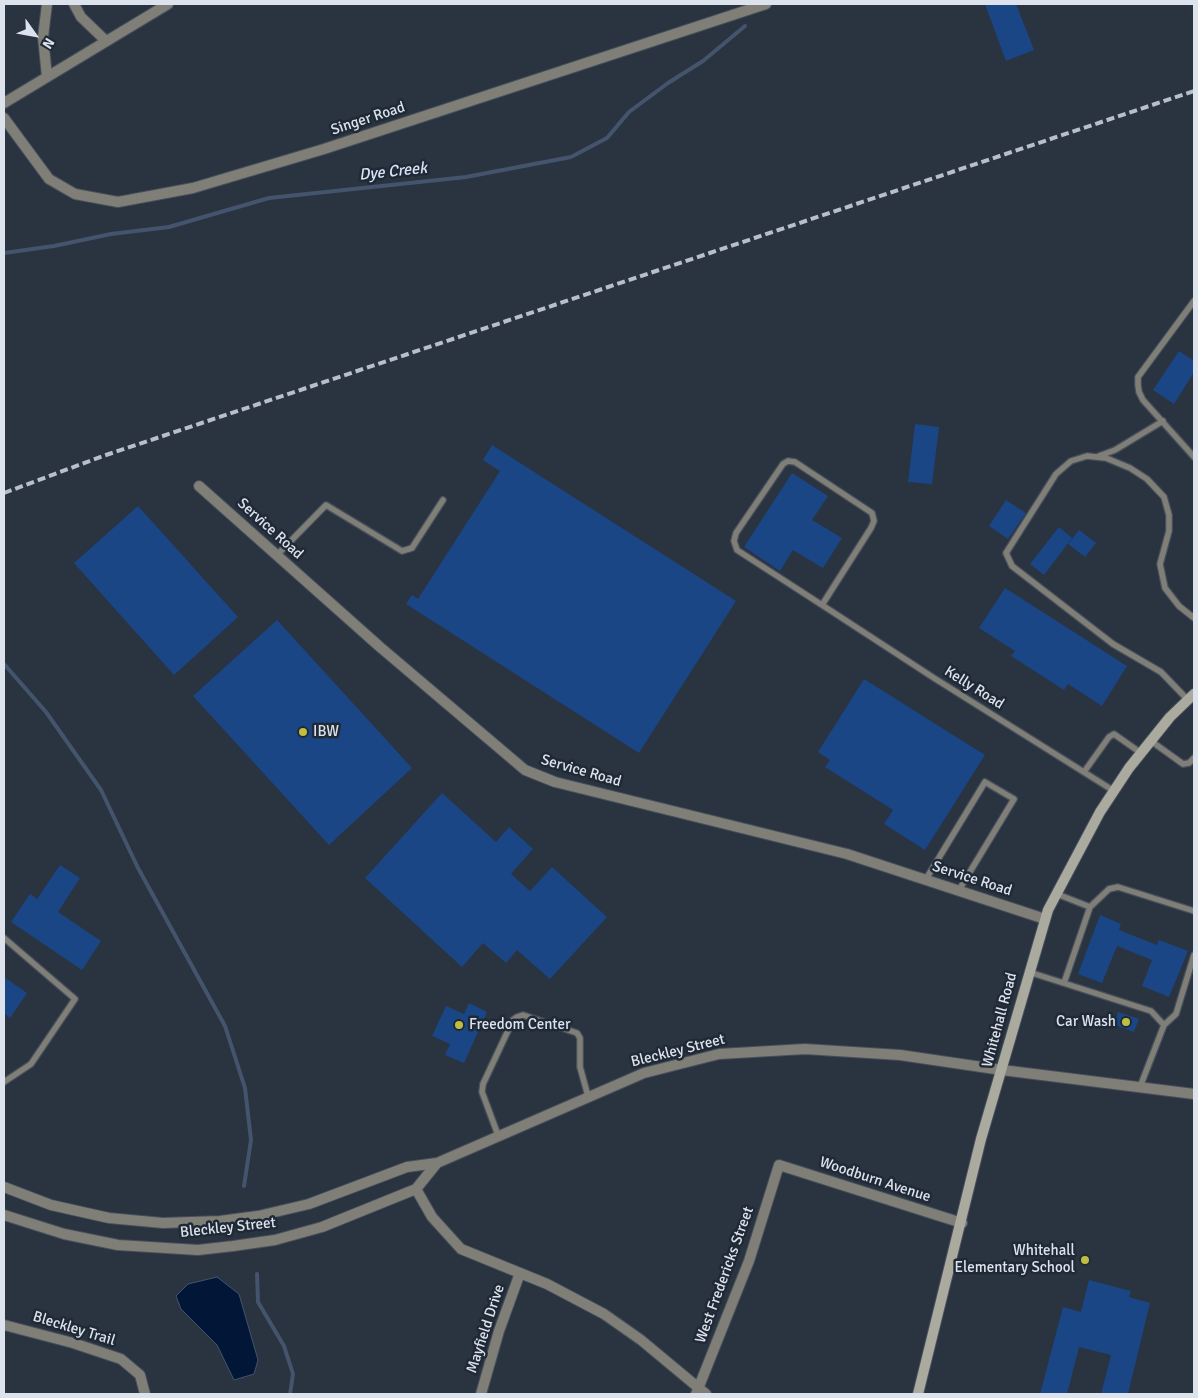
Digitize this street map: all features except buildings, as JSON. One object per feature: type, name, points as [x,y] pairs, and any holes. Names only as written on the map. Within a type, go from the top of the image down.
[{"type":"main road","name":"Whitehall Road","points":[[918,1394],[962,1223],[981,1139],[1045,918],[1100,812],[1141,753],[1191,697]]},
{"type":"street","points":[[47,4],[43,37],[47,77]]},
{"type":"street","points":[[74,4],[81,17],[106,41]]},
{"type":"street","points":[[4,103],[168,4]]},
{"type":"street","name":"Singer Road","points":[[4,118],[49,179],[75,194],[118,202],[193,188],[305,154],[766,4]]},
{"type":"street","name":"Service Road","points":[[199,486],[525,770],[554,782],[848,854],[1045,918]]},
{"type":"street","name":"Bleckley Street","points":[[4,1187],[51,1205],[109,1218],[163,1223],[220,1221],[258,1216],[308,1204],[408,1167],[437,1163],[644,1073],[719,1054],[805,1049],[900,1054],[1002,1070],[1194,1094]]},
{"type":"street","name":"Bleckley Street","points":[[4,1215],[64,1234],[118,1245],[198,1250],[274,1240],[322,1227],[416,1189],[437,1163]]},
{"type":"street","name":"Woodburn Avenue","points":[[779,1165],[962,1223]]},
{"type":"street","name":"West Fredericks Street","points":[[701,1392],[749,1261],[779,1165]]},
{"type":"street","points":[[416,1189],[432,1217],[461,1249],[573,1296],[604,1314],[641,1340],[701,1392]]},
{"type":"street","name":"Mayfield Drive","points":[[481,1394],[499,1331],[520,1273]]},
{"type":"street","name":"Bleckley Trail","points":[[4,1324],[72,1342],[121,1359],[140,1375],[145,1394]]},
{"type":"lane","points":[[1194,301],[1138,377],[1138,392],[1194,457]]},
{"type":"lane","points":[[1097,457],[1115,450],[1163,421]]},
{"type":"lane","points":[[1191,697],[1161,672],[1113,644],[1012,566],[1006,553],[1056,474],[1071,461],[1087,456],[1106,458],[1130,468],[1147,479],[1164,497],[1169,515],[1170,531],[1160,564],[1165,588],[1179,606],[1194,618]]},
{"type":"lane","name":"Kelly Road","points":[[822,605],[874,521],[872,514],[795,462],[788,461],[783,464],[736,533],[734,541],[738,550],[822,605],[1114,791]]},
{"type":"lane","points":[[277,555],[326,505],[402,551],[412,548],[443,500]]},
{"type":"lane","points":[[1084,772],[1109,737],[1114,734],[1141,753]]},
{"type":"lane","points":[[1151,741],[1183,764],[1190,763],[1194,758]]},
{"type":"lane","points":[[926,880],[985,782],[1014,800],[959,890]]},
{"type":"lane","points":[[1064,984],[1090,907],[1108,889],[1118,887],[1194,912]]},
{"type":"lane","points":[[1056,894],[1090,907]]},
{"type":"lane","points":[[4,938],[75,999],[31,1064],[4,1082]]},
{"type":"lane","points":[[1140,1086],[1164,1024],[1176,1014],[1194,955]]},
{"type":"lane","points":[[1028,972],[1151,1011],[1164,1024]]},
{"type":"lane","points":[[498,1135],[482,1092],[482,1084],[513,1020],[517,1017],[523,1015],[577,1033],[580,1038],[580,1067],[588,1096]]},
{"type":"water","points":[[217,1277],[239,1294],[258,1360],[254,1374],[234,1380],[217,1345],[181,1309],[176,1296],[188,1284]]},
{"type":"waterway","name":"Dye Creek","points":[[4,253],[54,246],[111,234],[169,227],[269,198],[466,177],[571,157],[607,138],[629,112],[668,83],[703,61],[745,26]]},
{"type":"waterway","points":[[4,664],[46,712],[101,790],[138,868],[225,1026],[245,1088],[251,1140],[244,1186]]},
{"type":"waterway","points":[[257,1274],[258,1302],[284,1346],[293,1374],[290,1394]]},
{"type":"railway","points":[[4,493],[103,456],[1194,91]]},
{"type":"place","name":"IBW","points":[[303,732]]},
{"type":"place","name":"Car Wash","points":[[1126,1022]]},
{"type":"place","name":"Freedom Center","points":[[459,1025]]},
{"type":"place","name":"Whitehall Elementary School","points":[[1085,1260]]}]
